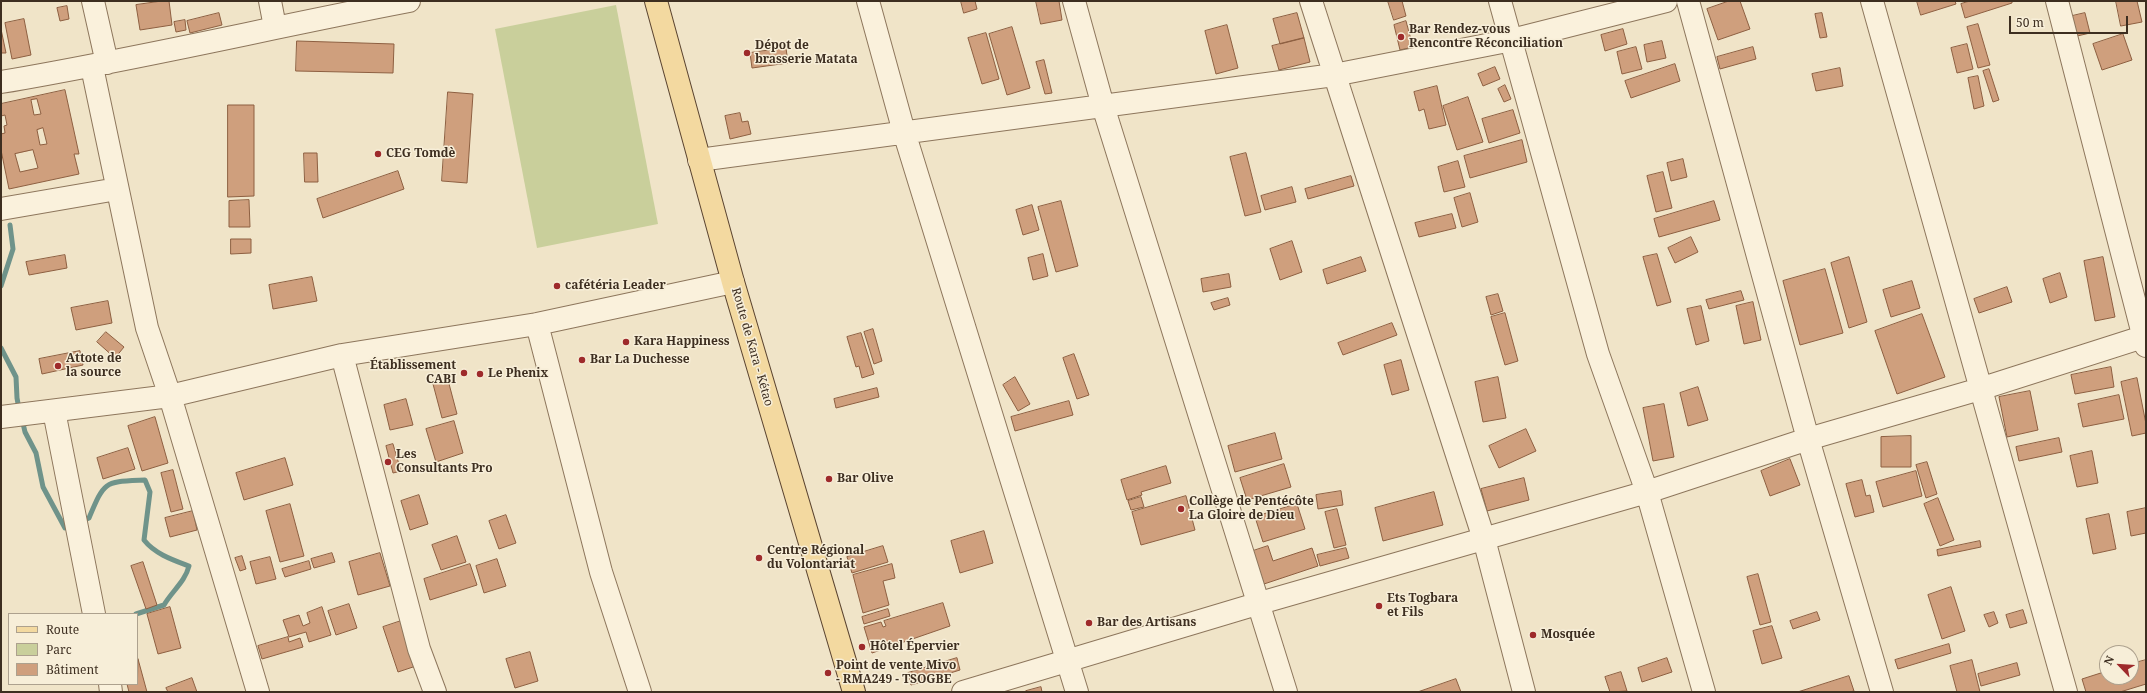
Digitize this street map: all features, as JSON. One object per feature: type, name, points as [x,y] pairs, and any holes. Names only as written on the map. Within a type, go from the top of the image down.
[{"type":"main road","name":"Route de Kara - Kétao","points":[[656,1],[733,282],[854,692]]},
{"type":"street","points":[[93,1],[99,65],[117,189],[148,328],[170,396],[258,692]]},
{"type":"street","points":[[270,1],[274,27]]},
{"type":"street","points":[[1,82],[99,65],[274,27],[409,1]]},
{"type":"street","points":[[868,1],[904,132],[1077,692]]},
{"type":"street","points":[[1074,1],[1103,106],[1260,603],[1286,692]]},
{"type":"street","points":[[1311,1],[1484,538],[1524,692]]},
{"type":"street","points":[[1500,1],[1598,354],[1647,492],[1704,692]]},
{"type":"street","points":[[699,160],[1334,76],[1512,40],[1666,1]]},
{"type":"street","points":[[1688,1],[1808,439],[1882,692]]},
{"type":"street","points":[[1872,1],[2066,692]]},
{"type":"street","points":[[962,692],[1260,603],[1647,492],[1808,439],[2145,339],[2057,1]]},
{"type":"street","points":[[1,208],[117,189]]},
{"type":"street","points":[[15,415],[170,396],[342,355],[537,324],[733,282]]},
{"type":"street","points":[[537,324],[601,572],[640,692]]},
{"type":"street","points":[[342,355],[419,649],[435,692]]},
{"type":"street","points":[[54,411],[94,613]]},
{"type":"green space","points":[[616,5],[658,224],[537,248],[495,29]]},
{"type":"building","points":[[169,1],[172,25],[140,30],[136,5]]},
{"type":"building","points":[[961,1],[975,1],[977,9],[964,13]]},
{"type":"building","points":[[1036,1],[1059,1],[1062,20],[1041,24]]},
{"type":"building","points":[[1388,1],[1402,1],[1406,16],[1394,20]]},
{"type":"building","points":[[1729,1],[1740,1],[1750,29],[1718,40],[1707,9]]},
{"type":"building","points":[[1917,1],[1955,1],[1956,4],[1921,15]]},
{"type":"building","points":[[1970,1],[2012,1],[2012,3],[1965,18],[1961,4]]},
{"type":"building","points":[[2116,1],[2137,1],[2142,22],[2121,26]]},
{"type":"building","points":[[67,6],[69,19],[60,21],[57,8]]},
{"type":"building","points":[[219,13],[222,25],[190,33],[187,21]]},
{"type":"building","points":[[1297,13],[1304,38],[1280,44],[1273,19]]},
{"type":"building","points":[[1822,13],[1827,37],[1820,38],[1815,14]]},
{"type":"building","points":[[2085,13],[2090,33],[2073,37],[2068,17]]},
{"type":"building","points":[[24,19],[31,55],[12,59],[5,23]]},
{"type":"building","points":[[185,20],[186,30],[176,32],[174,22]]},
{"type":"building","points":[[1406,21],[1413,47],[1400,50],[1394,25]]},
{"type":"building","points":[[1978,24],[1990,65],[1978,68],[1967,27]]},
{"type":"building","points":[[1227,25],[1238,68],[1216,74],[1205,31]]},
{"type":"building","points":[[1012,27],[1030,88],[1007,95],[989,34]]},
{"type":"building","points":[[1,29],[6,53],[1,53]]},
{"type":"building","points":[[1623,29],[1627,44],[1605,51],[1601,35]]},
{"type":"building","points":[[986,33],[999,79],[982,84],[968,38]]},
{"type":"building","points":[[2123,34],[2132,60],[2102,70],[2093,44]]},
{"type":"building","points":[[1304,38],[1310,62],[1279,70],[1272,46]]},
{"type":"building","points":[[297,41],[394,44],[393,73],[296,71]]},
{"type":"building","points":[[1662,41],[1666,58],[1647,62],[1644,45]]},
{"type":"building","points":[[1967,44],[1973,69],[1957,73],[1951,48]]},
{"type":"building","points":[[1636,47],[1642,69],[1622,74],[1617,52]]},
{"type":"building","points":[[1753,47],[1756,59],[1720,69],[1717,57]]},
{"type":"building","points":[[786,48],[788,63],[752,68],[750,53]]},
{"type":"building","points":[[1044,60],[1052,93],[1045,94],[1036,62]]},
{"type":"building","points":[[1675,64],[1680,81],[1631,98],[1625,81]]},
{"type":"building","points":[[1495,67],[1500,79],[1483,86],[1478,74]]},
{"type":"building","points":[[1840,68],[1843,86],[1816,91],[1812,74]]},
{"type":"building","points":[[1989,69],[1999,100],[1993,102],[1983,71]]},
{"type":"building","points":[[1978,76],[1984,106],[1974,109],[1968,78]]},
{"type":"building","points":[[1505,85],[1511,99],[1504,102],[1498,89]]},
{"type":"building","points":[[1437,86],[1446,125],[1429,129],[1424,109],[1419,111],[1414,92]]},
{"type":"building","points":[[65,90],[79,154],[74,154],[79,174],[9,189],[1,150],[1,134],[5,133],[4,126],[7,125],[5,115],[1,116],[1,104]],"holes":[[[37,99],[41,114],[34,115],[31,100]],[[43,128],[47,144],[40,145],[37,130]],[[33,150],[38,168],[20,172],[15,154]]]},
{"type":"building","points":[[448,92],[473,94],[467,183],[442,181]]},
{"type":"building","points":[[1468,97],[1483,142],[1457,150],[1443,106]]},
{"type":"building","points":[[228,105],[254,105],[254,196],[228,197]]},
{"type":"building","points":[[1513,110],[1520,133],[1489,143],[1482,119]]},
{"type":"building","points":[[740,113],[742,122],[748,121],[751,134],[730,139],[725,116]]},
{"type":"building","points":[[1522,140],[1527,162],[1470,178],[1464,156]]},
{"type":"building","points":[[304,153],[317,153],[318,182],[305,182]]},
{"type":"building","points":[[1246,153],[1261,212],[1245,216],[1230,157]]},
{"type":"building","points":[[1683,159],[1687,177],[1671,181],[1667,163]]},
{"type":"building","points":[[1458,161],[1465,187],[1444,192],[1438,167]]},
{"type":"building","points":[[398,171],[404,189],[323,218],[317,199]]},
{"type":"building","points":[[1663,172],[1672,208],[1656,212],[1647,176]]},
{"type":"building","points":[[1351,176],[1354,186],[1308,199],[1305,189]]},
{"type":"building","points":[[1292,187],[1296,202],[1265,210],[1261,196]]},
{"type":"building","points":[[1470,193],[1478,222],[1462,227],[1454,198]]},
{"type":"building","points":[[249,200],[250,227],[229,227],[229,201]]},
{"type":"building","points":[[1061,201],[1078,266],[1056,272],[1038,207]]},
{"type":"building","points":[[1714,201],[1720,220],[1659,237],[1654,219]]},
{"type":"building","points":[[1032,205],[1039,230],[1023,235],[1016,210]]},
{"type":"building","points":[[1452,214],[1456,228],[1419,237],[1415,223]]},
{"type":"building","points":[[1691,237],[1698,252],[1675,263],[1668,248]]},
{"type":"building","points":[[231,239],[251,239],[251,253],[231,254]]},
{"type":"building","points":[[1292,241],[1302,272],[1280,280],[1270,249]]},
{"type":"building","points":[[1043,254],[1048,276],[1033,280],[1028,258]]},
{"type":"building","points":[[1657,254],[1671,302],[1657,306],[1643,257]]},
{"type":"building","points":[[65,255],[67,268],[29,275],[26,262]]},
{"type":"building","points":[[1361,257],[1366,271],[1327,284],[1323,270]]},
{"type":"building","points":[[1849,257],[1867,322],[1849,328],[1831,263]]},
{"type":"building","points":[[2103,257],[2115,317],[2095,321],[2084,261]]},
{"type":"building","points":[[1825,269],[1843,333],[1800,345],[1783,281]]},
{"type":"building","points":[[2060,273],[2067,297],[2050,303],[2043,279]]},
{"type":"building","points":[[1229,274],[1231,287],[1203,292],[1201,279]]},
{"type":"building","points":[[312,277],[317,301],[273,309],[269,285]]},
{"type":"building","points":[[1912,281],[1920,308],[1891,317],[1883,290]]},
{"type":"building","points":[[2007,287],[2012,302],[1979,313],[1974,299]]},
{"type":"building","points":[[1741,291],[1744,300],[1709,309],[1706,300]]},
{"type":"building","points":[[1498,294],[1503,311],[1491,315],[1486,297]]},
{"type":"building","points":[[1228,298],[1230,305],[1214,310],[1211,303]]},
{"type":"building","points":[[108,301],[112,323],[76,330],[71,308]]},
{"type":"building","points":[[1753,302],[1761,340],[1744,344],[1736,306]]},
{"type":"building","points":[[1701,306],[1709,341],[1696,345],[1687,309]]},
{"type":"building","points":[[1505,313],[1518,361],[1505,365],[1491,317]]},
{"type":"building","points":[[1922,314],[1945,377],[1897,394],[1875,331]]},
{"type":"building","points":[[1392,323],[1397,335],[1343,355],[1338,343]]},
{"type":"building","points":[[873,329],[882,361],[874,364],[864,332]]},
{"type":"building","points":[[106,332],[124,347],[115,358],[97,342]]},
{"type":"building","points":[[861,333],[874,374],[862,378],[859,366],[856,367],[847,337]]},
{"type":"building","points":[[80,351],[83,365],[42,374],[39,359]]},
{"type":"building","points":[[1074,354],[1089,395],[1077,399],[1063,358]]},
{"type":"building","points":[[1401,360],[1409,390],[1392,395],[1384,365]]},
{"type":"building","points":[[2111,367],[2114,387],[2075,394],[2071,375]]},
{"type":"building","points":[[1015,377],[1030,404],[1018,411],[1003,385]]},
{"type":"building","points":[[1498,377],[1506,418],[1483,422],[1475,382]]},
{"type":"building","points":[[2137,378],[2146,424],[2146,433],[2132,436],[2121,382]]},
{"type":"building","points":[[448,380],[457,414],[442,418],[433,384]]},
{"type":"building","points":[[1698,387],[1708,420],[1688,426],[1680,393]]},
{"type":"building","points":[[877,388],[879,397],[836,408],[834,399]]},
{"type":"building","points":[[2030,391],[2038,430],[2007,437],[1999,397]]},
{"type":"building","points":[[2119,395],[2124,419],[2083,427],[2078,404]]},
{"type":"building","points":[[406,399],[413,425],[390,430],[384,405]]},
{"type":"building","points":[[1069,401],[1073,415],[1015,431],[1011,417]]},
{"type":"building","points":[[1664,404],[1674,457],[1653,461],[1643,408]]},
{"type":"building","points":[[155,417],[168,463],[142,471],[128,426]]},
{"type":"building","points":[[454,421],[463,453],[436,462],[426,429]]},
{"type":"building","points":[[1526,429],[1536,451],[1499,468],[1489,446]]},
{"type":"building","points":[[1275,433],[1282,459],[1235,472],[1228,446]]},
{"type":"building","points":[[1911,436],[1911,467],[1881,467],[1881,437]]},
{"type":"building","points":[[2059,438],[2062,452],[2019,461],[2016,447]]},
{"type":"building","points":[[393,444],[401,471],[393,473],[386,446]]},
{"type":"building","points":[[128,448],[135,469],[103,479],[97,458]]},
{"type":"building","points":[[2092,451],[2098,483],[2077,487],[2070,456]]},
{"type":"building","points":[[285,458],[293,485],[244,500],[236,473]]},
{"type":"building","points":[[1790,459],[1800,485],[1770,496],[1761,471]]},
{"type":"building","points":[[1927,462],[1937,494],[1926,498],[1916,465]]},
{"type":"building","points":[[1284,464],[1291,487],[1247,500],[1240,478]]},
{"type":"building","points":[[1166,466],[1171,483],[1141,492],[1142,495],[1127,500],[1121,480]]},
{"type":"building","points":[[173,470],[183,509],[171,512],[161,473]]},
{"type":"building","points":[[1916,471],[1922,496],[1883,507],[1876,482]]},
{"type":"building","points":[[1524,478],[1529,500],[1487,511],[1481,489]]},
{"type":"building","points":[[1862,480],[1866,496],[1870,495],[1874,512],[1855,517],[1846,484]]},
{"type":"building","points":[[1341,491],[1343,505],[1318,509],[1316,495]]},
{"type":"building","points":[[1434,492],[1443,525],[1383,541],[1375,508]]},
{"type":"building","points":[[419,495],[428,524],[410,530],[401,501]]},
{"type":"building","points":[[1186,496],[1195,530],[1141,545],[1132,512]]},
{"type":"building","points":[[1141,497],[1144,507],[1131,510],[1128,501]]},
{"type":"building","points":[[1938,498],[1954,540],[1940,546],[1924,504]]},
{"type":"building","points":[[290,504],[304,556],[280,562],[266,511]]},
{"type":"building","points":[[1297,504],[1305,529],[1263,542],[1255,517]]},
{"type":"building","points":[[2146,508],[2146,533],[2131,536],[2127,512]]},
{"type":"building","points":[[1337,509],[1346,545],[1334,548],[1325,512]]},
{"type":"building","points":[[193,511],[197,530],[170,537],[165,518]]},
{"type":"building","points":[[2109,514],[2116,549],[2093,554],[2086,519]]},
{"type":"building","points":[[506,515],[516,543],[499,549],[489,521]]},
{"type":"building","points":[[984,531],[993,563],[960,573],[951,541]]},
{"type":"building","points":[[457,536],[466,562],[441,570],[432,545]]},
{"type":"building","points":[[1980,541],[1981,547],[1938,556],[1937,550]]},
{"type":"building","points":[[883,546],[888,562],[852,573],[847,557]]},
{"type":"building","points":[[1268,546],[1273,561],[1312,548],[1318,566],[1264,584],[1253,551]]},
{"type":"building","points":[[1346,548],[1349,558],[1320,566],[1317,555]]},
{"type":"building","points":[[332,553],[335,562],[314,568],[311,559]]},
{"type":"building","points":[[380,553],[390,586],[358,595],[349,562]]},
{"type":"building","points":[[242,556],[246,569],[240,571],[235,558]]},
{"type":"building","points":[[270,557],[276,579],[256,584],[250,562]]},
{"type":"building","points":[[497,559],[506,586],[484,593],[476,566]]},
{"type":"building","points":[[309,561],[311,569],[285,577],[282,569]]},
{"type":"building","points":[[143,562],[157,605],[146,609],[131,566]]},
{"type":"building","points":[[470,564],[477,585],[430,600],[424,579]]},
{"type":"building","points":[[892,564],[895,578],[883,581],[889,605],[863,613],[853,575]]},
{"type":"building","points":[[1758,574],[1771,622],[1760,625],[1747,577]]},
{"type":"building","points":[[1951,587],[1965,631],[1942,639],[1928,595]]},
{"type":"building","points":[[943,603],[950,626],[872,653],[864,627],[881,622],[883,627],[886,626],[884,621]]},
{"type":"building","points":[[349,604],[357,628],[336,635],[328,611]]},
{"type":"building","points":[[170,607],[181,648],[158,654],[147,614]]},
{"type":"building","points":[[322,607],[331,635],[309,642],[306,632],[289,637],[283,620],[299,615],[303,626],[310,623],[307,613]]},
{"type":"building","points":[[888,609],[890,616],[864,624],[862,617]]},
{"type":"building","points":[[2023,610],[2027,623],[2010,628],[2006,615]]},
{"type":"building","points":[[1817,612],[1820,620],[1793,629],[1790,621]]},
{"type":"building","points":[[1994,612],[1998,623],[1989,627],[1984,615]]},
{"type":"building","points":[[401,621],[416,666],[398,672],[383,627]]},
{"type":"building","points":[[1772,626],[1782,658],[1762,664],[1753,631]]},
{"type":"building","points":[[288,637],[289,642],[300,638],[303,647],[262,659],[258,646]]},
{"type":"building","points":[[1949,644],[1951,653],[1898,669],[1895,660]]},
{"type":"building","points":[[530,652],[538,681],[515,688],[506,659]]},
{"type":"building","points":[[957,658],[960,670],[911,685],[908,673]]},
{"type":"building","points":[[1667,658],[1672,672],[1642,682],[1638,668]]},
{"type":"building","points":[[138,659],[147,692],[129,692],[127,685],[138,685]]},
{"type":"building","points":[[1972,660],[1980,692],[1957,692],[1950,666]]},
{"type":"building","points":[[2146,660],[2146,684],[2120,692],[2086,692],[2082,679],[2099,674],[2099,685],[2139,685],[2139,662]]},
{"type":"building","points":[[2017,663],[2020,675],[1981,686],[1978,674]]},
{"type":"building","points":[[1621,672],[1627,691],[1610,692],[1605,677]]},
{"type":"building","points":[[1849,676],[1854,691],[1798,692]]},
{"type":"building","points":[[192,678],[197,692],[168,692],[166,688]]},
{"type":"building","points":[[1456,679],[1461,692],[1418,692]]},
{"type":"building","points":[[1041,687],[1042,692],[1026,691]]},
{"type":"waterway","points":[[1,286],[13,249],[10,225]]},
{"type":"waterway","points":[[1,348],[16,377],[19,409]]},
{"type":"waterway","points":[[22,419],[25,432],[36,453],[43,487],[65,528],[71,526]]},
{"type":"waterway","points":[[80,522],[89,518],[99,496],[108,486],[121,481],[145,480],[150,492],[144,540],[159,553],[189,566],[185,577],[164,605],[138,613]]},
{"type":"place","name":"Bar Rendez-vous Rencontre Réconciliation","points":[[1401,37]]},
{"type":"place","name":"Dépot de brasserie Matata","points":[[747,53]]},
{"type":"place","name":"CEG Tomdè","points":[[378,154]]},
{"type":"place","name":"cafétéria Leader","points":[[557,286]]},
{"type":"place","name":"Kara Happiness","points":[[626,342]]},
{"type":"place","name":"Bar La Duchesse","points":[[582,360]]},
{"type":"place","name":"Attote de la source","points":[[58,366]]},
{"type":"place","name":"Établissement CABI","points":[[464,373]]},
{"type":"place","name":"Le Phenix","points":[[480,374]]},
{"type":"place","name":"Les Consultants Pro","points":[[388,462]]},
{"type":"place","name":"Bar Olive","points":[[829,479]]},
{"type":"place","name":"Collège de Pentécôte La Gloire de Dieu","points":[[1181,509]]},
{"type":"place","name":"Centre Régional du Volontariat","points":[[759,558]]},
{"type":"place","name":"Ets Togbara et Fils","points":[[1379,606]]},
{"type":"place","name":"Bar des Artisans","points":[[1089,623]]},
{"type":"place","name":"Mosquée","points":[[1533,635]]},
{"type":"place","name":"Hôtel Épervier","points":[[862,647]]},
{"type":"place","name":"Point de vente Mivo - RMA249 - TSOGBE","points":[[828,673]]}]
